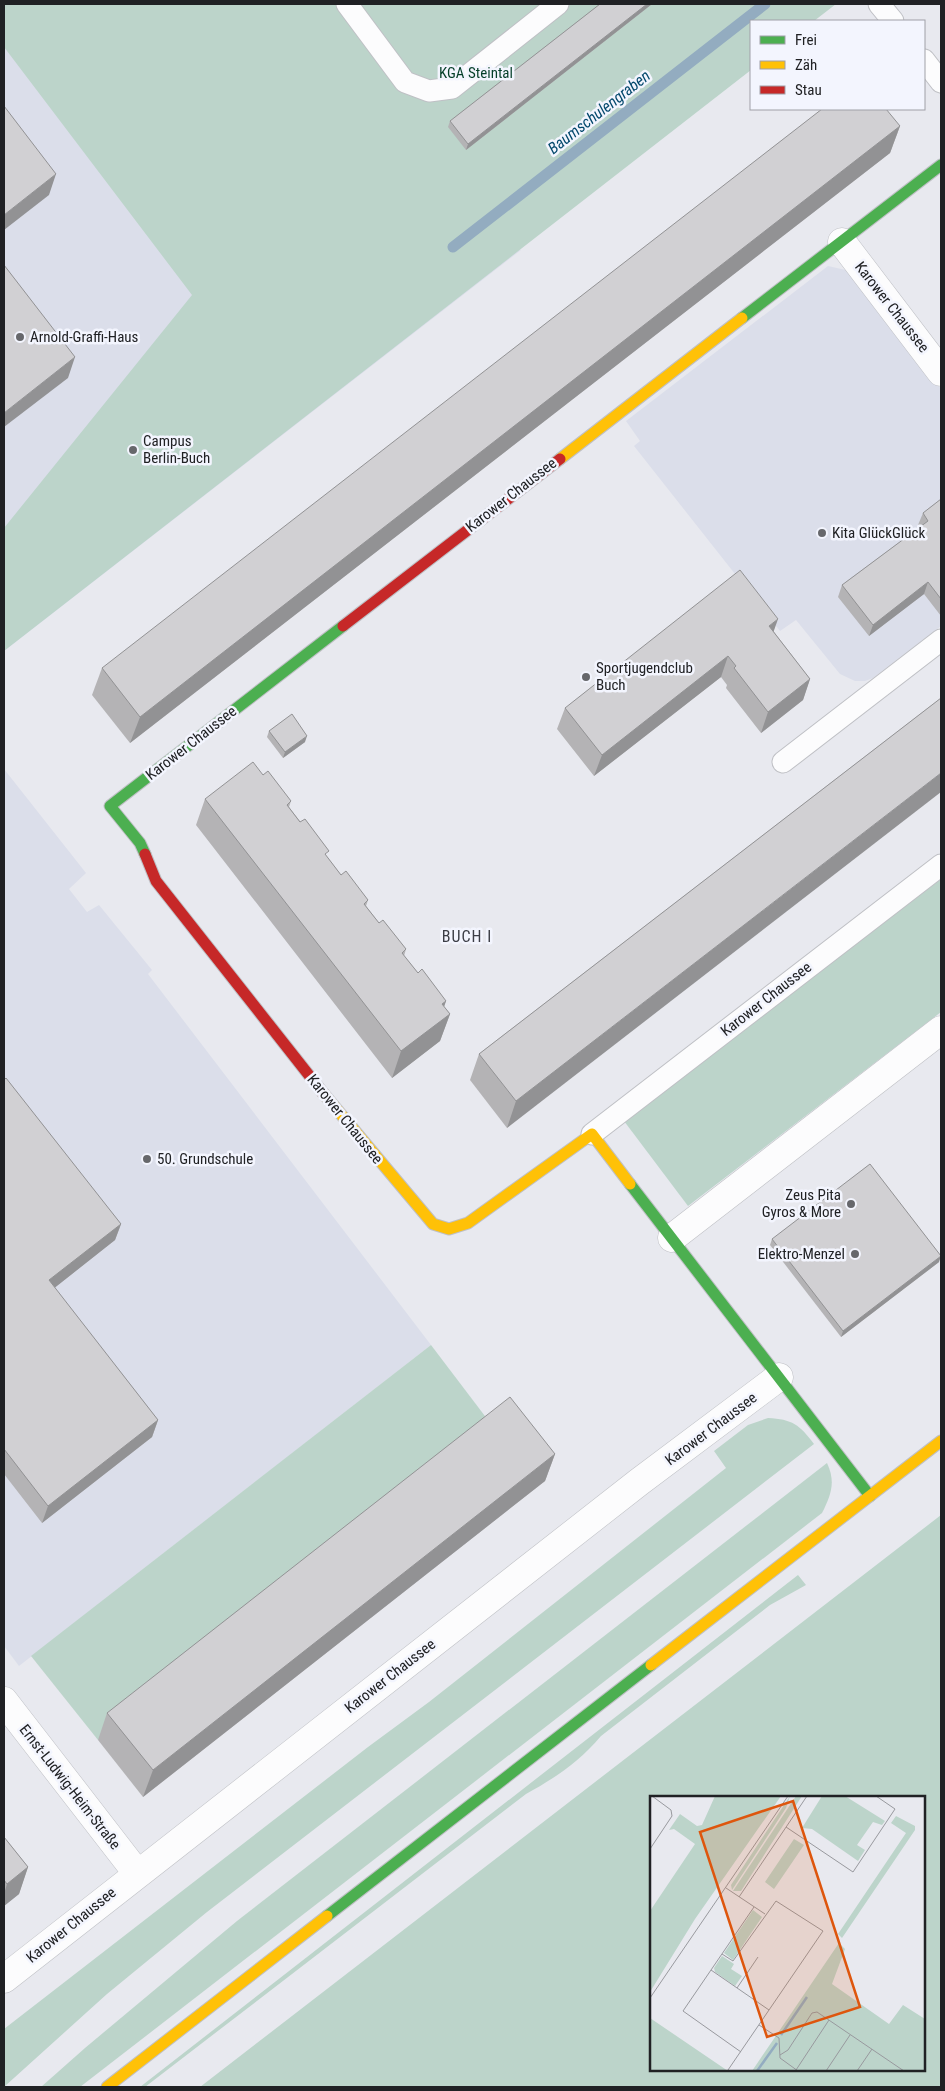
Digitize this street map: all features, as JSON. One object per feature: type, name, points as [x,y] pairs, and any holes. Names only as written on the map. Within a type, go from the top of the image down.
[{"type":"street","name":"Karower Chaussee","points":[[592,1134],[468,1223],[449,1229],[433,1224],[351,1129],[156,881],[140,843],[110,806],[941,165]]},
{"type":"street","name":"Karower Chaussee","points":[[842,242],[941,372]]},
{"type":"street","points":[[672,1238],[941,1030]]},
{"type":"street","points":[[592,1134],[870,1496]]},
{"type":"street","name":"Karower Chaussee","points":[[4,1979],[639,1482],[780,1377]]},
{"type":"street","points":[[107,2087],[941,1440]]},
{"type":"street","name":"Ernst-Ludwig-Heim-Straße","points":[[9,1717],[137,1873]]},
{"type":"lane","points":[[347,4],[406,82],[428,91],[452,88],[558,4]]},
{"type":"lane","points":[[879,4],[892,20]]},
{"type":"lane","points":[[925,61],[941,82]]},
{"type":"lane","points":[[783,762],[941,640]]},
{"type":"lane","name":"Karower Chaussee","points":[[592,1134],[941,865]]},
{"type":"shaded area","name":"Campus Berlin-Buch","points":[[4,4],[521,250],[4,651]]},
{"type":"shaded area","name":"Kita GlückGlück","points":[[828,266],[850,271],[941,389],[941,626],[873,678],[865,681],[855,681],[840,674],[796,620],[780,631],[634,446],[640,441],[626,421]]},
{"type":"shaded area","name":"50. Grundschule","points":[[4,769],[86,873],[69,889],[87,912],[99,905],[152,970],[148,974],[431,1345],[19,1666],[4,1646]]},
{"type":"green space","name":"Campus Berlin-Buch","points":[[4,4],[836,4],[815,20],[750,20],[750,71],[4,651],[4,528],[192,295],[4,47]]},
{"type":"green space","points":[[941,879],[941,1012],[688,1206],[624,1121]]},
{"type":"green space","points":[[431,1345],[494,1428],[98,1740],[31,1656]]},
{"type":"green space","points":[[768,1418],[795,1424],[814,1444],[207,1912],[107,1994],[4,2087],[4,2029],[368,1747],[429,1702],[726,1468],[714,1451],[748,1425]]},
{"type":"green space","points":[[827,1463],[832,1482],[828,1500],[822,1513],[80,2087],[41,2087],[237,1921]]},
{"type":"green space","points":[[941,1515],[941,2087],[200,2087]]},
{"type":"green space","points":[[798,1575],[806,1585],[770,1605],[601,1736],[566,1769],[526,1794],[145,2087],[140,2087]]},
{"type":"building","points":[[600,4],[647,4],[468,144],[450,121]]},
{"type":"building","points":[[4,106],[56,174],[4,215]]},
{"type":"building","points":[[821,110],[887,110],[900,126],[140,717],[102,668]]},
{"type":"building","name":"Arnold-Graffi-Haus","points":[[4,265],[75,357],[4,413]]},
{"type":"building","points":[[941,499],[941,599],[928,582],[873,625],[842,585],[928,521],[923,513]]},
{"type":"building","points":[[740,570],[778,619],[769,626],[810,679],[768,712],[734,668],[736,666],[728,656],[602,755],[565,708]]},
{"type":"building","points":[[941,698],[941,773],[516,1101],[479,1054]]},
{"type":"building","points":[[292,714],[307,736],[285,752],[269,731]]},
{"type":"building","points":[[253,762],[263,775],[268,771],[291,801],[287,805],[300,822],[305,819],[329,851],[325,854],[341,875],[346,871],[368,900],[364,904],[379,923],[383,920],[406,949],[402,953],[418,973],[422,969],[446,1001],[442,1004],[450,1014],[401,1051],[205,799]]},
{"type":"building","points":[[6,1078],[121,1224],[49,1280],[158,1420],[48,1506],[4,1449],[4,1080]]},
{"type":"building","name":"Elektro-Menzel","points":[[870,1164],[941,1256],[843,1331],[772,1239]]},
{"type":"building","points":[[510,1397],[555,1454],[153,1770],[107,1713]]},
{"type":"building","points":[[4,1837],[28,1867],[7,1884],[4,1880]]},
{"type":"waterway","name":"Baumschulengraben","points":[[453,247],[765,4]]},
{"type":"traffic: fast","points":[[742,318],[941,165]]},
{"type":"traffic: fast","points":[[145,854],[140,843],[110,806],[343,626]]},
{"type":"traffic: fast","points":[[630,1184],[870,1496]]},
{"type":"traffic: fast","points":[[327,1916],[651,1665]]},
{"type":"traffic: slow","points":[[560,459],[742,318]]},
{"type":"traffic: slow","points":[[323,1093],[433,1224],[449,1229],[468,1223],[592,1134],[630,1184]]},
{"type":"traffic: slow","points":[[651,1665],[941,1441]]},
{"type":"traffic: slow","points":[[107,2087],[327,1916]]},
{"type":"traffic: jam","points":[[343,626],[560,459]]},
{"type":"traffic: jam","points":[[145,854],[156,881],[323,1093]]},
{"type":"place","name":"Arnold-Graffi-Haus","points":[[20,337]]},
{"type":"place","name":"Campus Berlin-Buch","points":[[133,450]]},
{"type":"place","name":"Kita GlückGlück","points":[[822,533]]},
{"type":"place","name":"Sportjugendclub Buch","points":[[586,677]]},
{"type":"place","name":"50. Grundschule","points":[[147,1159]]},
{"type":"place","name":"Zeus Pita Gyros & More","points":[[851,1204]]},
{"type":"place","name":"Elektro-Menzel","points":[[855,1254]]},
{"type":"district","name":"BUCH I","points":[[467,936]]},
{"type":"park label","name":"KGA Steintal","points":[[476,73]]}]
